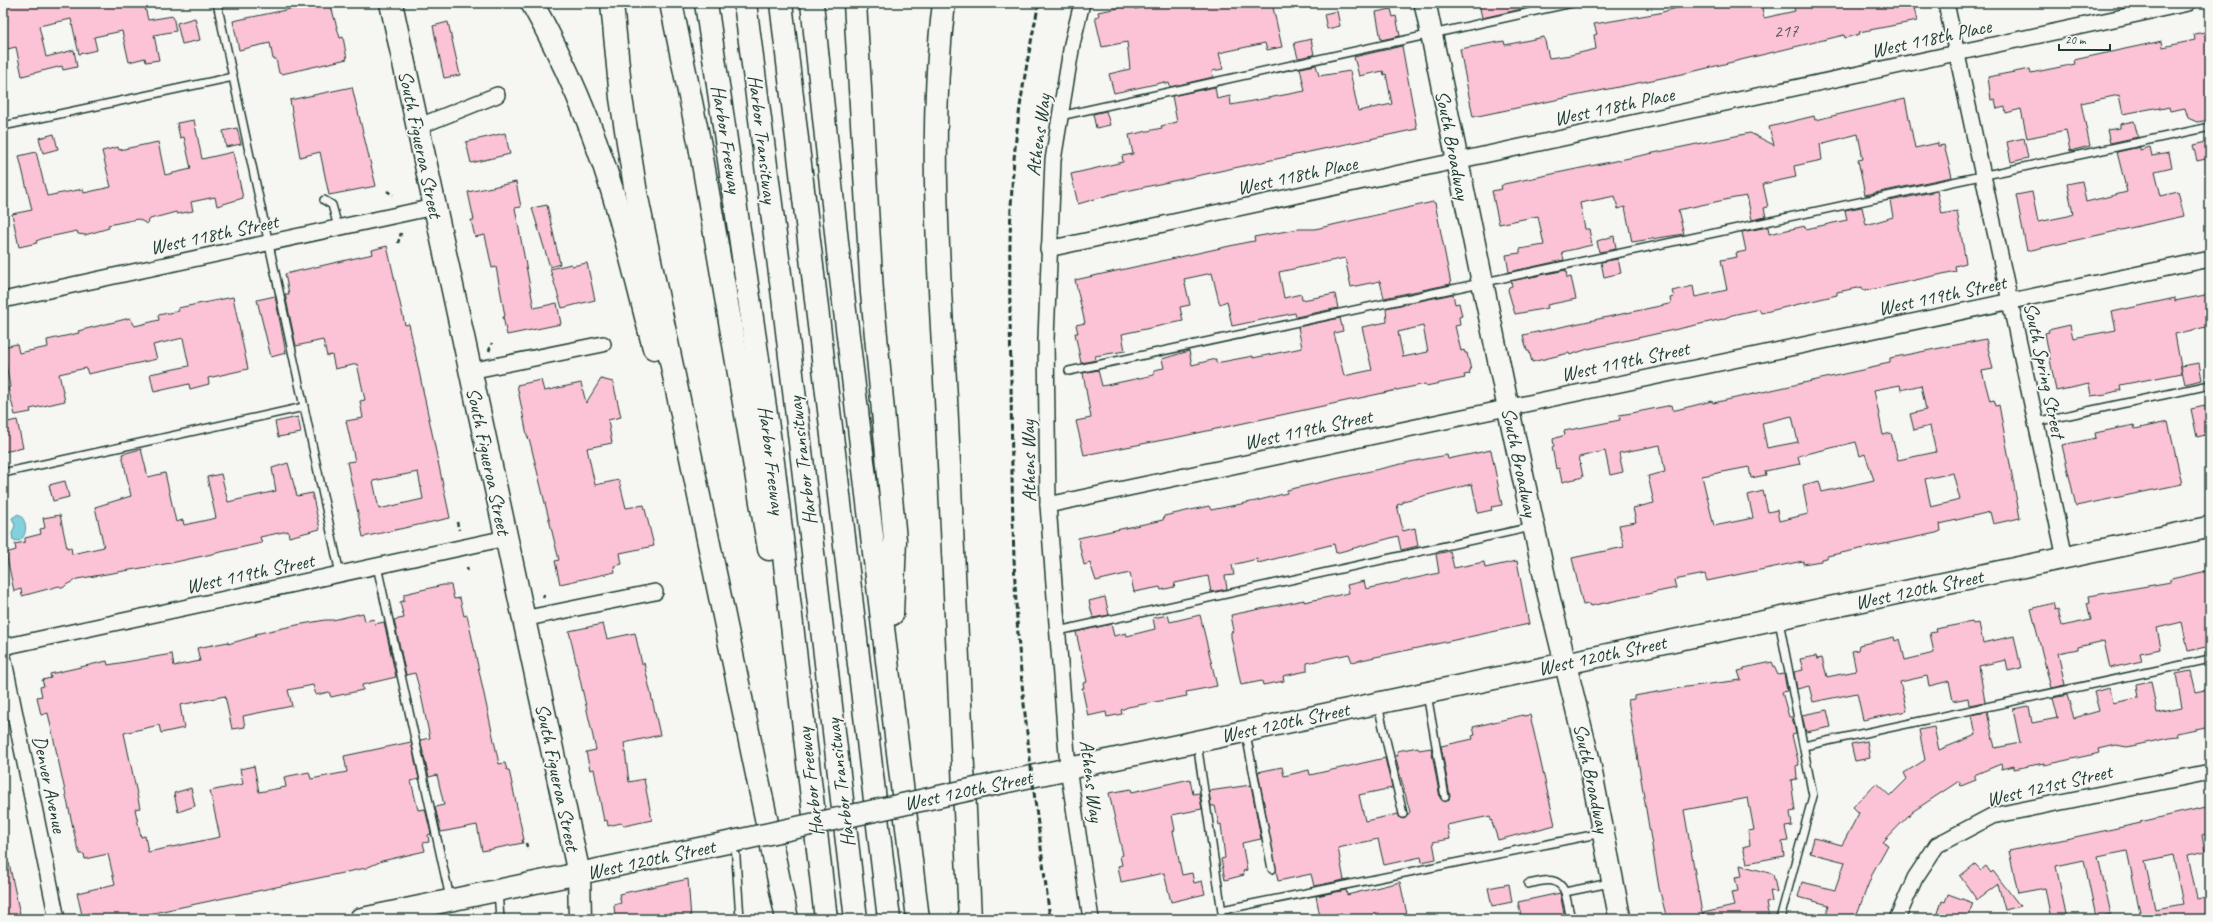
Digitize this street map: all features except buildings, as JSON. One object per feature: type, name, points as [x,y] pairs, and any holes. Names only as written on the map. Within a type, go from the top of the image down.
[{"type":"main road","name":"South Figueroa Street","points":[[391,3],[579,874],[580,919]]},
{"type":"main road","points":[[532,3],[577,96],[611,188],[727,634]]},
{"type":"main road","points":[[612,3],[621,98],[636,193],[787,919]]},
{"type":"main road","points":[[671,3],[700,146],[810,777]]},
{"type":"main road","name":"Harbor Freeway","points":[[706,3],[774,469],[826,919]]},
{"type":"main road","name":"Harbor Transitway","points":[[745,3],[784,305],[856,919]]},
{"type":"main road","name":"Harbor Transitway","points":[[781,3],[889,919]]},
{"type":"main road","points":[[812,3],[839,261],[918,919]]},
{"type":"main road","points":[[855,3],[859,50],[872,293],[895,540],[889,675]]},
{"type":"main road","points":[[859,3],[859,50]]},
{"type":"main road","points":[[944,3],[939,44],[937,92],[938,233],[970,919]]},
{"type":"street","name":"Athens Way","points":[[1082,3],[1072,44],[1053,160],[1048,249],[1046,339],[1048,505],[1068,768],[1091,919]]},
{"type":"street","name":"South Broadway","points":[[1425,3],[1456,161],[1508,406],[1534,527],[1604,832],[1620,919]]},
{"type":"street","name":"South Spring Street","points":[[1946,3],[2065,558]]},
{"type":"street","name":"West 118th Place","points":[[1048,249],[2188,3]]},
{"type":"street","points":[[417,127],[497,95]]},
{"type":"street","name":"West 118th Street","points":[[3,300],[434,207]]},
{"type":"street","name":"West 119th Street","points":[[1048,505],[1508,406],[2210,259]]},
{"type":"street","points":[[470,371],[602,344]]},
{"type":"street","name":"West 120th Street","points":[[360,919],[400,915],[450,899],[579,874],[1197,740],[2210,527]]},
{"type":"street","name":"West 119th Street","points":[[3,647],[506,538]]},
{"type":"street","points":[[523,619],[655,592]]},
{"type":"street","name":"Denver Avenue","points":[[3,656],[57,919]]},
{"type":"street","name":"West 121st Street","points":[[1897,919],[1915,878],[1937,845],[1992,816],[2210,772]]},
{"type":"lane","points":[[216,3],[340,574]]},
{"type":"lane","points":[[1060,116],[1572,3]]},
{"type":"lane","points":[[3,126],[233,77]]},
{"type":"lane","points":[[1069,371],[2210,126]]},
{"type":"lane","points":[[324,200],[332,205],[338,228]]},
{"type":"lane","points":[[2036,422],[2210,385]]},
{"type":"lane","points":[[3,473],[304,407]]},
{"type":"lane","points":[[1058,631],[1534,527]]},
{"type":"lane","points":[[377,566],[450,899]]},
{"type":"lane","points":[[1778,619],[1813,796],[1780,919]]},
{"type":"lane","points":[[1804,746],[2210,659]]},
{"type":"lane","points":[[1426,692],[1445,797]]},
{"type":"lane","points":[[1378,702],[1403,814]]},
{"type":"lane","points":[[1245,730],[1272,869]]},
{"type":"lane","points":[[1197,740],[1223,919]]},
{"type":"lane","points":[[1222,910],[1604,832]]},
{"type":"lane","points":[[735,841],[740,919]]},
{"type":"lane","points":[[1528,884],[1553,880],[1562,884],[1571,919]]},
{"type":"lane","points":[[1565,892],[1613,882]]},
{"type":"lane","points":[[498,889],[500,919]]},
{"type":"path","points":[[387,191],[393,195]]},
{"type":"path","points":[[398,243],[401,233]]},
{"type":"path","points":[[489,351],[492,343]]},
{"type":"path","points":[[457,522],[459,530]]},
{"type":"path","points":[[467,567],[468,573]]},
{"type":"path","points":[[543,598],[545,592]]},
{"type":"path","points":[[528,850],[526,843],[532,846]]},
{"type":"water","points":[[18,514],[24,520],[26,528],[24,535],[19,541],[13,540],[12,534],[15,525],[12,518]]},
{"type":"railway","points":[[1039,3],[1023,87],[1015,151],[1010,224],[1010,328],[1013,514],[1019,648],[1025,716],[1050,919]]}]
